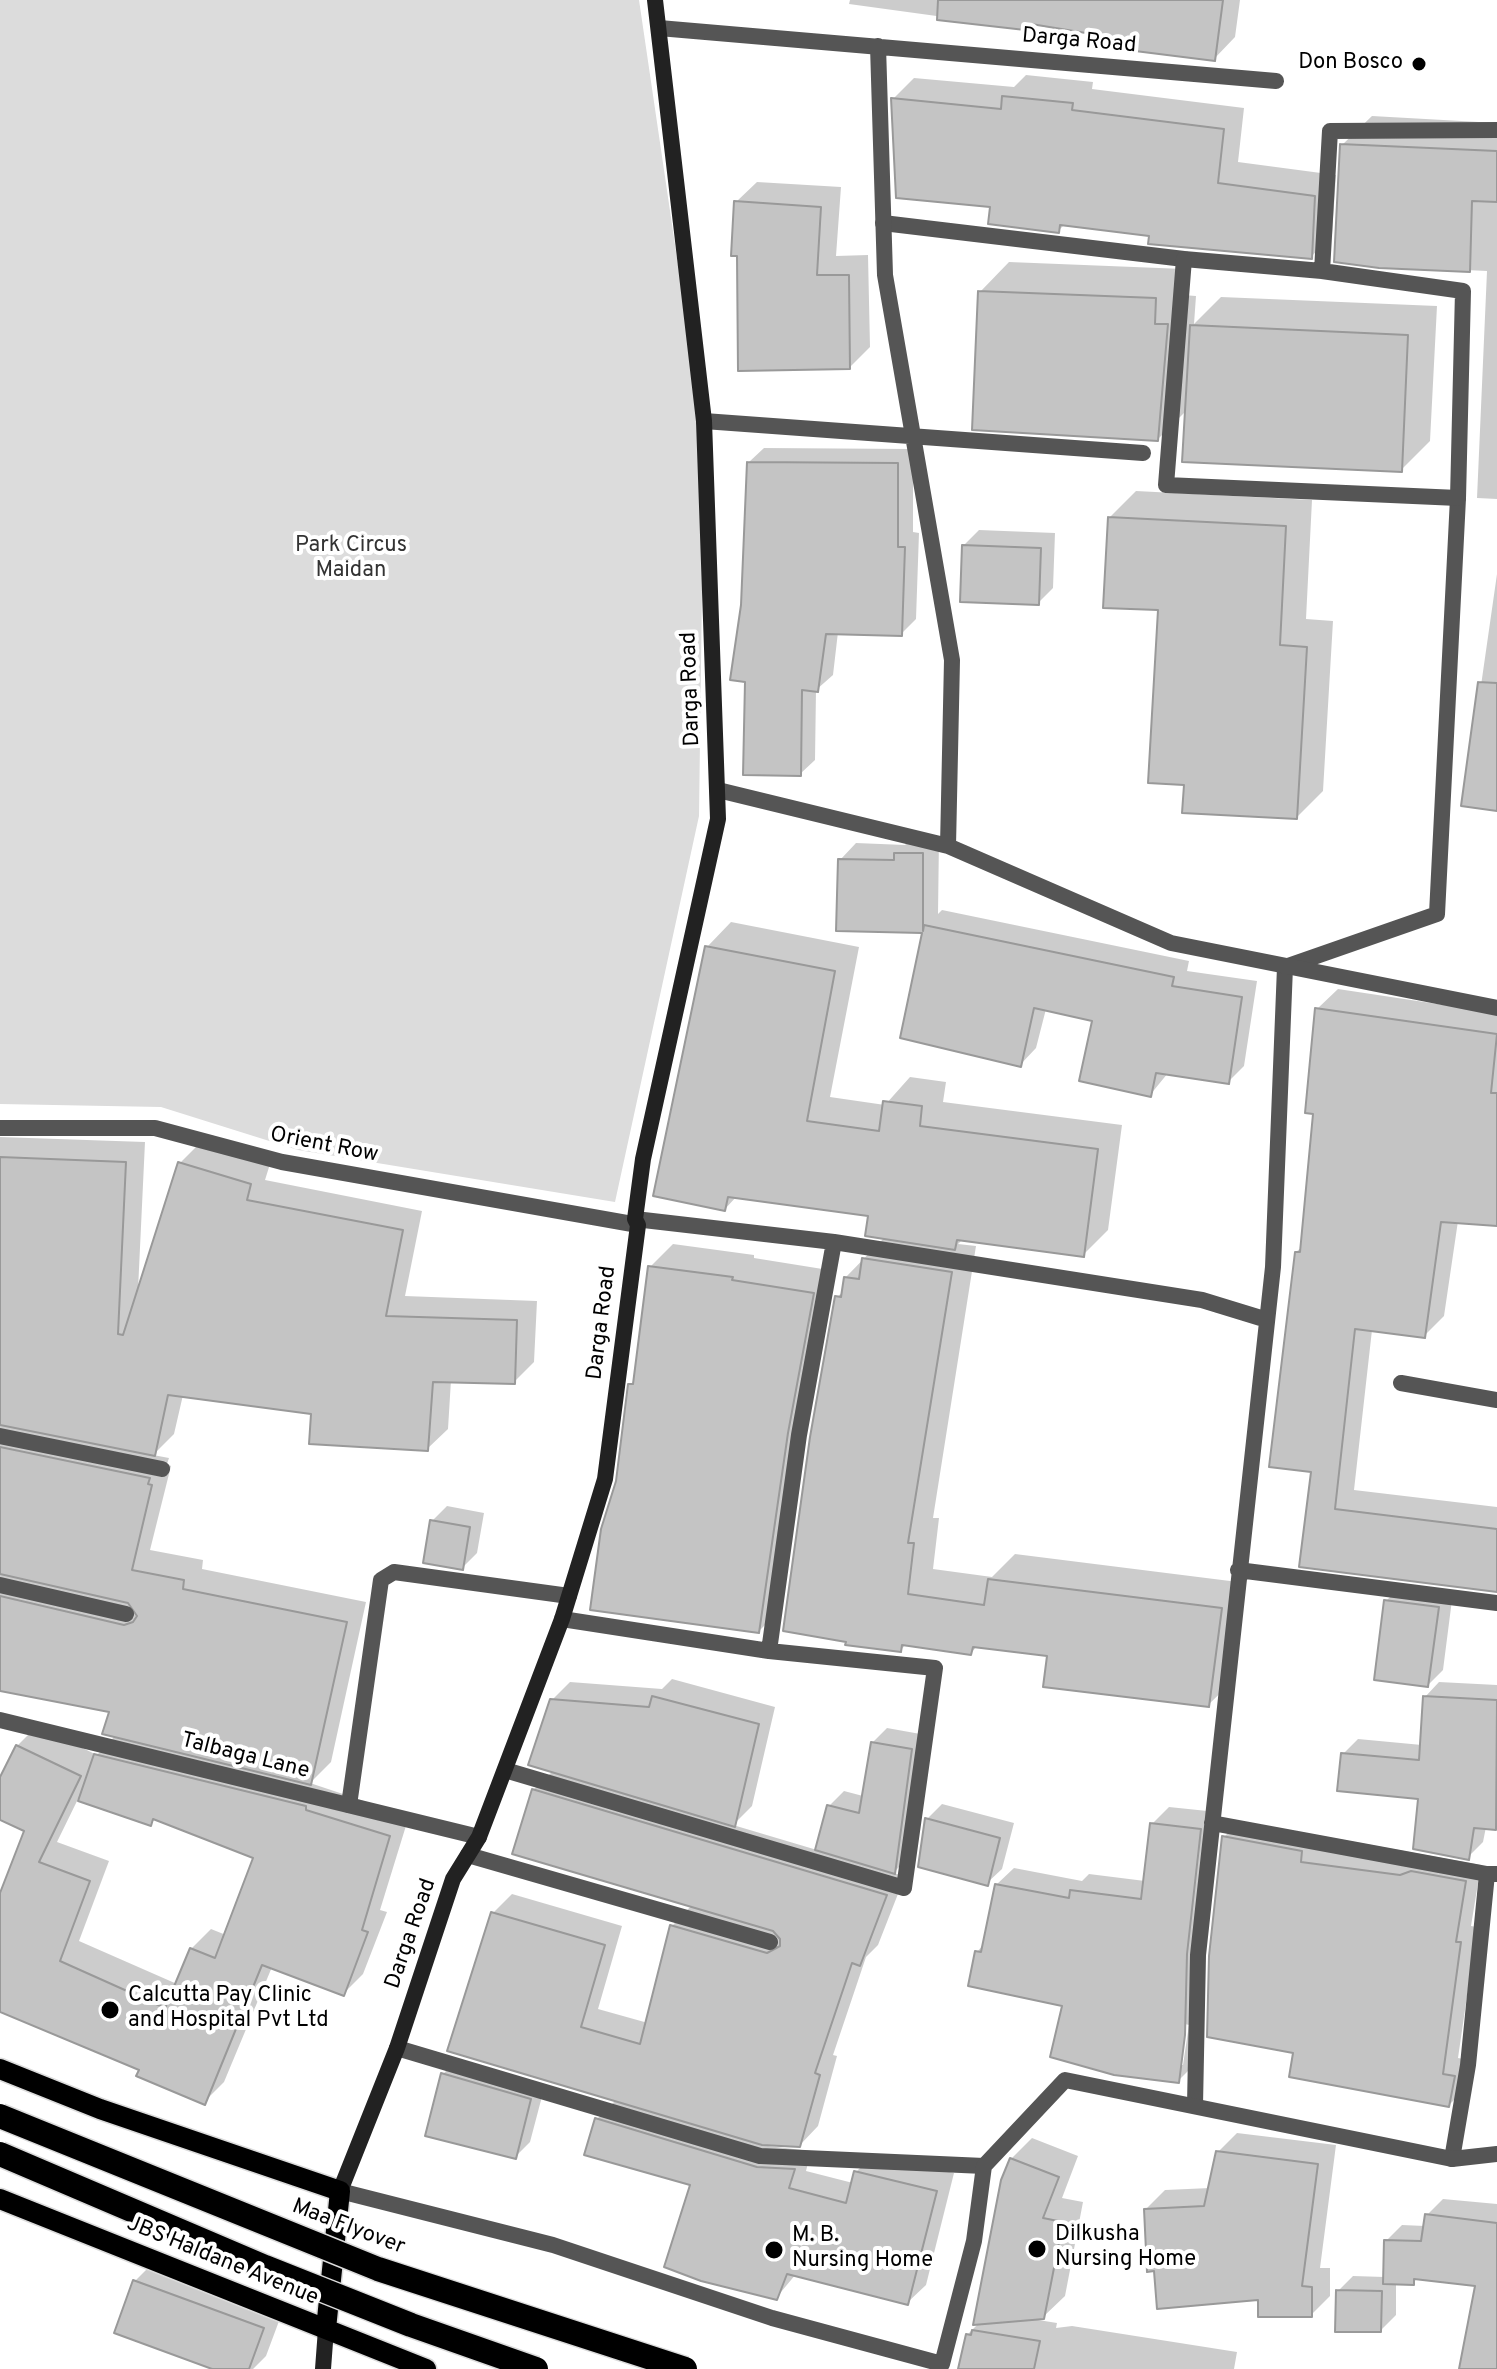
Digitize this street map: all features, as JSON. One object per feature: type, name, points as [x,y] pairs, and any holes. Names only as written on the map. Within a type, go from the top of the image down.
[{"type":"highway","name":"Maa Flyover","points":[[0,2116],[378,2269],[685,2369]]},
{"type":"highway","points":[[0,2154],[265,2267],[536,2369]]},
{"type":"main road","name":"Darga Road","points":[[340,2191],[397,2048],[453,1879],[479,1837],[562,1619],[605,1479],[643,1159],[718,819],[704,421],[655,0]]},
{"type":"main road","name":"Maa Flyover","points":[[0,2069],[100,2109],[340,2191]]},
{"type":"main road","points":[[323,2369],[340,2191]]},
{"type":"main road","name":"JBS Haldane Avenue","points":[[0,2199],[426,2369]]},
{"type":"street","name":"Darga Road","points":[[659,28],[1276,81]]},
{"type":"street","points":[[878,46],[885,275],[952,660],[948,846]]},
{"type":"street","points":[[1322,271],[1330,131],[1497,130]]},
{"type":"street","points":[[883,223],[1184,259],[1322,271],[1463,291],[1458,498],[1437,914],[1285,967]]},
{"type":"street","points":[[1184,259],[1166,485],[1458,498]]},
{"type":"street","points":[[704,421],[1143,453]]},
{"type":"street","points":[[718,790],[948,846],[1171,943],[1497,1008]]},
{"type":"street","points":[[1195,2105],[1198,1955],[1264,1319],[1273,1267],[1285,967]]},
{"type":"street","name":"Orient Row","points":[[0,1128],[155,1128],[282,1162],[637,1222],[834,1242],[1202,1300],[1264,1319]]},
{"type":"street","points":[[769,1651],[799,1435],[834,1242]]},
{"type":"street","points":[[1401,1383],[1497,1400]]},
{"type":"street","points":[[0,1436],[162,1469]]},
{"type":"street","points":[[1238,1570],[1497,1603]]},
{"type":"street","points":[[349,1805],[381,1580],[394,1572],[569,1596]]},
{"type":"street","points":[[0,1585],[126,1614]]},
{"type":"street","points":[[505,1770],[904,1888],[935,1668],[769,1651],[562,1619]]},
{"type":"street","name":"Talbaga Lane","points":[[0,1720],[479,1837]]},
{"type":"street","points":[[1212,1823],[1492,1874],[1468,2065],[1452,2159]]},
{"type":"street","points":[[468,1855],[770,1942]]},
{"type":"street","points":[[397,2048],[760,2156],[984,2166]]},
{"type":"street","points":[[340,2191],[553,2245],[772,2318],[942,2364],[974,2241],[984,2166],[1065,2080],[1452,2159],[1497,2154]]},
{"type":"green space","name":"Park Circus Maidan","points":[[0,0],[639,0],[704,442],[699,816],[615,1202],[298,1150],[161,1107],[0,1104]]},
{"type":"building","points":[[938,0],[1223,0],[1215,61],[1103,47],[1104,36],[1025,23],[1025,30],[937,20]]},
{"type":"building","points":[[1002,96],[1073,103],[1072,110],[1224,129],[1218,183],[1315,196],[1312,259],[1148,244],[1149,236],[1060,225],[1059,233],[988,224],[990,207],[896,198],[891,98],[1001,109]]},
{"type":"building","points":[[1340,144],[1497,151],[1497,202],[1472,201],[1470,272],[1379,268],[1334,262]]},
{"type":"building","points":[[734,201],[821,207],[817,275],[849,275],[850,369],[738,371],[737,256],[731,256]]},
{"type":"building","points":[[978,291],[1156,298],[1155,324],[1168,324],[1158,441],[972,430]]},
{"type":"building","points":[[1190,325],[1408,335],[1402,472],[1182,462]]},
{"type":"building","points":[[747,462],[898,463],[898,547],[905,547],[902,636],[826,634],[818,692],[802,690],[801,776],[743,775],[745,682],[730,680],[741,605]]},
{"type":"building","points":[[1108,517],[1286,526],[1280,645],[1307,647],[1297,819],[1182,813],[1184,785],[1148,783],[1158,610],[1103,608]]},
{"type":"building","points":[[962,545],[1041,548],[1039,605],[960,602]]},
{"type":"building","points":[[1478,682],[1497,683],[1497,811],[1461,806]]},
{"type":"building","points":[[894,853],[923,853],[923,931],[924,925],[1174,977],[1172,986],[1242,997],[1229,1084],[1156,1073],[1151,1097],[1079,1081],[1092,1021],[1034,1008],[1021,1067],[900,1038],[922,933],[836,931],[838,859],[894,860]]},
{"type":"building","points":[[705,946],[835,971],[807,1121],[879,1131],[883,1101],[922,1106],[920,1126],[1098,1149],[1084,1257],[957,1240],[955,1250],[865,1236],[868,1216],[728,1197],[725,1211],[653,1196]]},
{"type":"building","points":[[1315,1008],[1497,1034],[1491,1093],[1497,1093],[1497,1226],[1441,1222],[1425,1338],[1355,1329],[1335,1509],[1497,1529],[1497,1592],[1299,1567],[1311,1472],[1269,1467],[1295,1252],[1300,1252],[1313,1114],[1305,1113]]},
{"type":"building","points":[[0,1157],[126,1162],[118,1334],[123,1335],[178,1162],[251,1184],[247,1200],[403,1230],[386,1316],[517,1320],[515,1384],[433,1382],[428,1451],[309,1444],[311,1414],[168,1395],[155,1456],[0,1425]]},
{"type":"building","points":[[862,1258],[952,1272],[908,1543],[914,1543],[908,1594],[984,1605],[988,1579],[1222,1608],[1209,1707],[1043,1687],[1047,1656],[973,1647],[971,1655],[902,1645],[901,1652],[845,1645],[846,1642],[783,1631],[810,1437],[835,1296],[841,1297],[844,1277],[859,1279]]},
{"type":"building","points":[[648,1266],[733,1277],[732,1280],[814,1293],[788,1433],[759,1633],[590,1610],[601,1529],[616,1481],[628,1384],[633,1384]]},
{"type":"building","points":[[0,1447],[150,1478],[148,1484],[152,1485],[132,1570],[184,1580],[183,1589],[347,1622],[311,1785],[102,1734],[109,1712],[0,1691],[0,1596],[124,1625],[133,1622],[137,1616],[128,1603],[0,1574]]},
{"type":"building","points":[[430,1520],[470,1527],[463,1570],[423,1563]]},
{"type":"building","points":[[1384,1600],[1439,1607],[1428,1687],[1374,1680]]},
{"type":"building","points":[[652,1696],[759,1724],[735,1827],[528,1765],[550,1699],[649,1707]]},
{"type":"building","points":[[1423,1696],[1497,1700],[1496,1830],[1474,1828],[1469,1860],[1413,1849],[1418,1799],[1337,1791],[1341,1753],[1419,1760]]},
{"type":"building","points":[[871,1742],[912,1749],[895,1874],[815,1850],[827,1805],[859,1813]]},
{"type":"building","points":[[16,1745],[81,1776],[39,1862],[90,1881],[60,1961],[165,2008],[190,1948],[215,1958],[253,1858],[153,1819],[151,1826],[78,1801],[94,1754],[306,1806],[306,1810],[390,1836],[362,1930],[368,1932],[344,1996],[262,1965],[205,2105],[136,2076],[139,2070],[0,2012],[0,1893],[24,1831],[0,1820],[0,1777]]},
{"type":"building","points":[[532,1789],[887,1895],[860,1966],[852,1963],[815,2073],[820,2075],[800,2147],[762,2145],[447,2051],[491,1912],[605,1945],[581,2027],[640,2044],[670,1925],[767,1953],[780,1946],[780,1939],[773,1931],[512,1854]]},
{"type":"building","points":[[925,1818],[1000,1838],[988,1886],[918,1867]]},
{"type":"building","points":[[1150,1823],[1201,1829],[1187,1954],[1185,2035],[1179,2083],[1114,2075],[1050,2057],[1062,2006],[968,1986],[975,1951],[981,1952],[995,1884],[1069,1898],[1070,1890],[1141,1899]]},
{"type":"building","points":[[1222,1836],[1302,1851],[1301,1862],[1400,1875],[1411,1871],[1466,1881],[1456,1942],[1461,1942],[1443,2074],[1455,2076],[1449,2107],[1289,2077],[1293,2053],[1207,2037],[1209,1956]]},
{"type":"building","points":[[441,2073],[531,2099],[516,2159],[425,2136]]},
{"type":"building","points":[[595,2118],[757,2167],[795,2169],[789,2188],[846,2203],[854,2171],[937,2191],[908,2305],[787,2274],[777,2300],[701,2281],[664,2267],[690,2185],[584,2155]]},
{"type":"building","points":[[1216,2151],[1318,2164],[1302,2286],[1312,2287],[1312,2317],[1258,2317],[1258,2300],[1157,2309],[1154,2271],[1147,2272],[1144,2209],[1204,2206]]},
{"type":"building","points":[[1010,2158],[1059,2177],[1043,2218],[1063,2222],[1044,2319],[973,2325],[1001,2180]]},
{"type":"building","points":[[1425,2214],[1497,2223],[1497,2369],[1459,2369],[1475,2286],[1414,2279],[1414,2285],[1383,2284],[1384,2240],[1421,2241]]},
{"type":"building","points":[[133,2280],[264,2328],[249,2369],[212,2369],[114,2333]]},
{"type":"building","points":[[1336,2290],[1382,2291],[1381,2332],[1335,2332]]},
{"type":"building","points":[[972,2330],[1040,2341],[1034,2369],[958,2369],[966,2334],[971,2335]]},
{"type":"place","name":"Don Bosco","points":[[1419,64]]},
{"type":"place","name":"Calcutta Pay Clinic and Hospital Pvt Ltd","points":[[110,2010]]},
{"type":"place","name":"Dilkusha Nursing Home","points":[[1037,2249]]},
{"type":"place","name":"M. B. Nursing Home","points":[[774,2250]]}]
